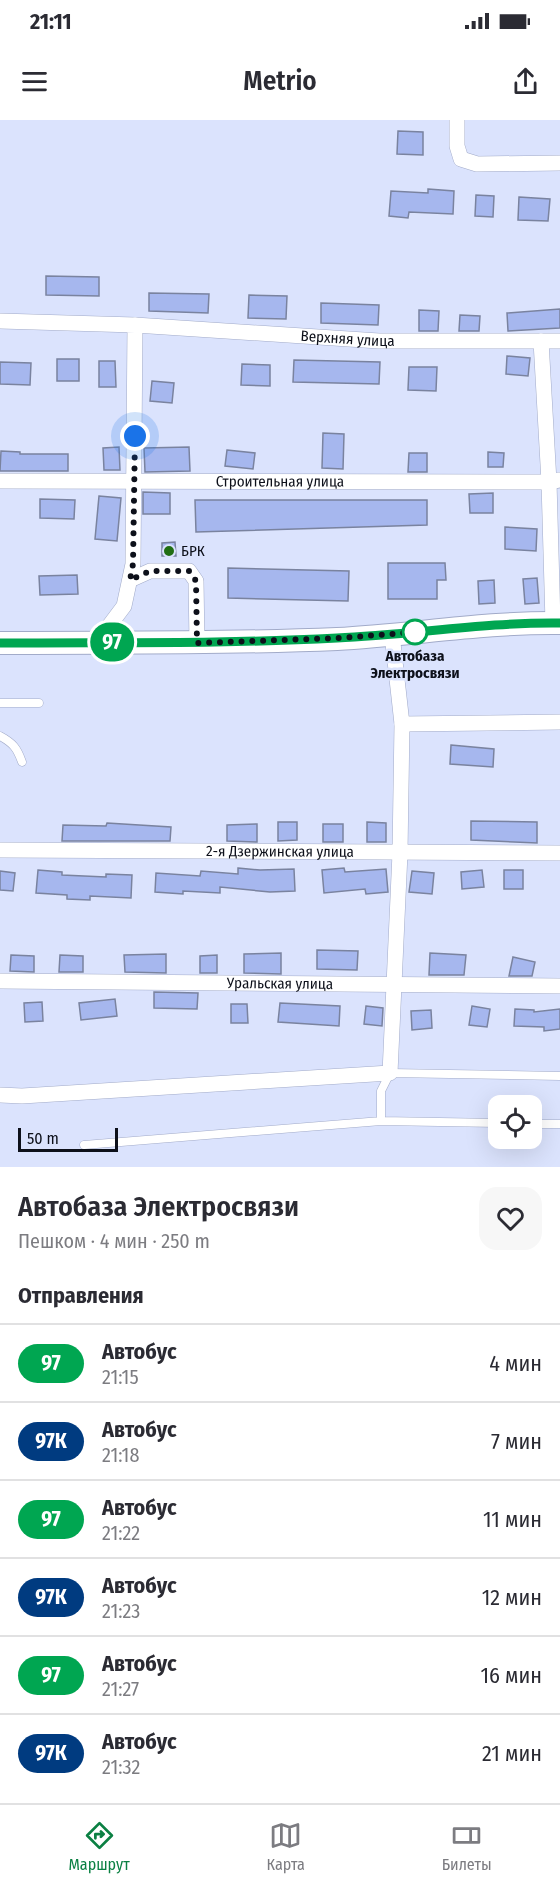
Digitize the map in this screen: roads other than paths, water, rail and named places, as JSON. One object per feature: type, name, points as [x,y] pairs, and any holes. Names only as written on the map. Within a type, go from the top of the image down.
[{"type":"street","points":[[457,120],[457,146],[461,159],[477,164],[560,163]]},
{"type":"street","name":"Верхняя улица","points":[[0,321],[135,325],[379,341],[560,341]]},
{"type":"street","points":[[98,642],[124,606],[133,564],[135,325]]},
{"type":"street","points":[[0,643],[197,643],[340,638],[556,623],[555,481],[541,341]]},
{"type":"street","name":"Строительная улица","points":[[0,481],[555,481]]},
{"type":"street","points":[[130,580],[150,571],[189,571],[196,581],[197,643]]},
{"type":"street","points":[[0,1095],[34,1095],[390,1073],[400,854],[402,724],[392,634]]},
{"type":"street","points":[[402,724],[560,722]]},
{"type":"street","name":"2-я Дзержинская улица","points":[[0,850],[400,854],[560,853]]},
{"type":"street","name":"Уральская улица","points":[[0,981],[560,986]]},
{"type":"lane","points":[[0,703],[39,703]]},
{"type":"lane","points":[[0,736],[16,747],[22,762]]},
{"type":"lane","points":[[381,1121],[381,1091],[390,1073],[560,1076]]},
{"type":"lane","points":[[84,1145],[381,1121],[488,1123]]},
{"type":"lane","points":[[542,1124],[560,1124]]},
{"type":"place","name":"БРК","points":[[169,551]]},
{"type":"place","name":"Автобаза Электросвязи","points":[[415,632]]}]
